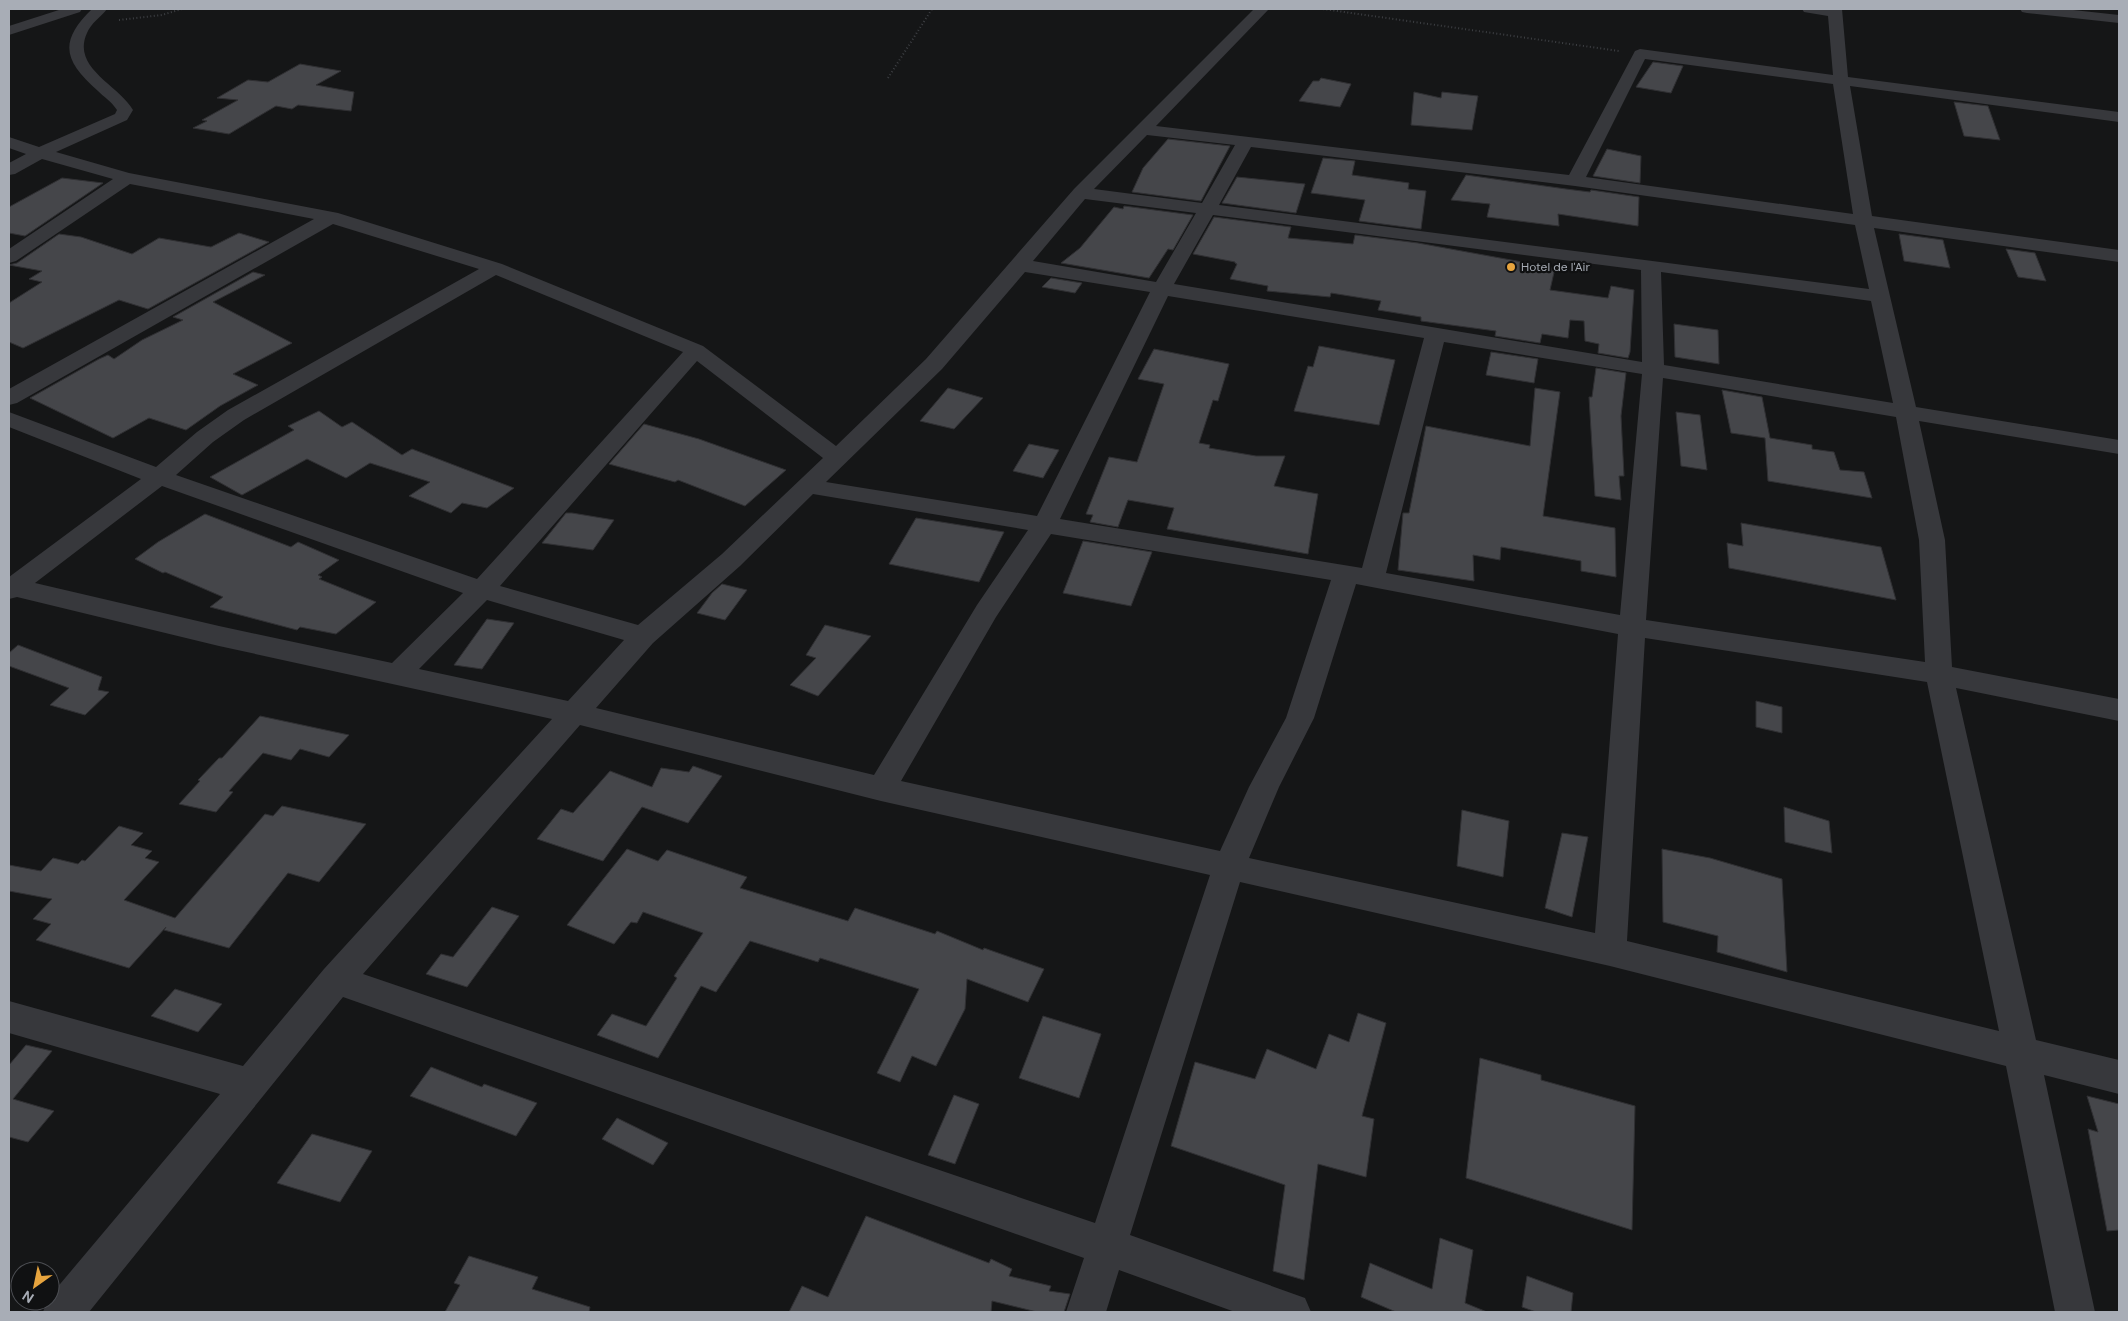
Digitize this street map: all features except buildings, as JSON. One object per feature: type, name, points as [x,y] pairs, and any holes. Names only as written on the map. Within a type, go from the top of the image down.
[{"type":"street","points":[[9,31],[75,9]]},
{"type":"street","points":[[9,170],[40,153],[122,117],[125,110],[121,102],[82,66],[76,55],[78,34],[100,9]]},
{"type":"street","points":[[63,1312],[336,980],[644,636],[731,560],[934,364],[1080,193],[1262,9]]},
{"type":"street","points":[[2027,9],[2119,19]]},
{"type":"street","points":[[1826,10],[1841,82],[1863,220],[1906,410],[1932,540],[1939,674],[2022,1055],[2075,1312]]},
{"type":"street","points":[[1575,181],[1640,54],[1841,82],[2119,117]]},
{"type":"street","points":[[1142,129],[1245,143],[1575,181],[2119,256]]},
{"type":"street","points":[[9,142],[127,178],[331,216],[496,268],[696,350],[837,458]]},
{"type":"street","points":[[881,788],[986,612],[1045,524],[1162,288],[1245,143]]},
{"type":"street","points":[[9,257],[127,178]]},
{"type":"street","points":[[1080,193],[1651,265],[1879,296]]},
{"type":"street","points":[[9,398],[331,216]]},
{"type":"street","points":[[1020,265],[1906,410],[2119,447]]},
{"type":"street","points":[[1610,951],[1632,627],[1654,369],[1651,265]]},
{"type":"street","points":[[11,588],[159,477],[205,437],[236,414],[496,268]]},
{"type":"street","points":[[1086,1312],[1229,867],[1264,787],[1300,718],[1359,576],[1436,333]]},
{"type":"street","points":[[398,674],[482,590],[696,350]]},
{"type":"street","points":[[9,419],[159,477],[482,590],[644,636]]},
{"type":"street","points":[[807,486],[1359,576],[1632,627],[1939,674],[2119,710]]},
{"type":"street","points":[[11,588],[219,636],[574,713],[881,788],[1610,951],[2022,1055],[2119,1077]]},
{"type":"street","points":[[336,980],[1106,1246],[1291,1312]]},
{"type":"street","points":[[9,1017],[248,1085]]},
{"type":"path","points":[[86,23],[162,15],[182,9]]},
{"type":"path","points":[[888,78],[932,9]]},
{"type":"path","points":[[1322,9],[1640,54]]},
{"type":"place","name":"Hotel de l'Air","points":[[1511,267]]}]
